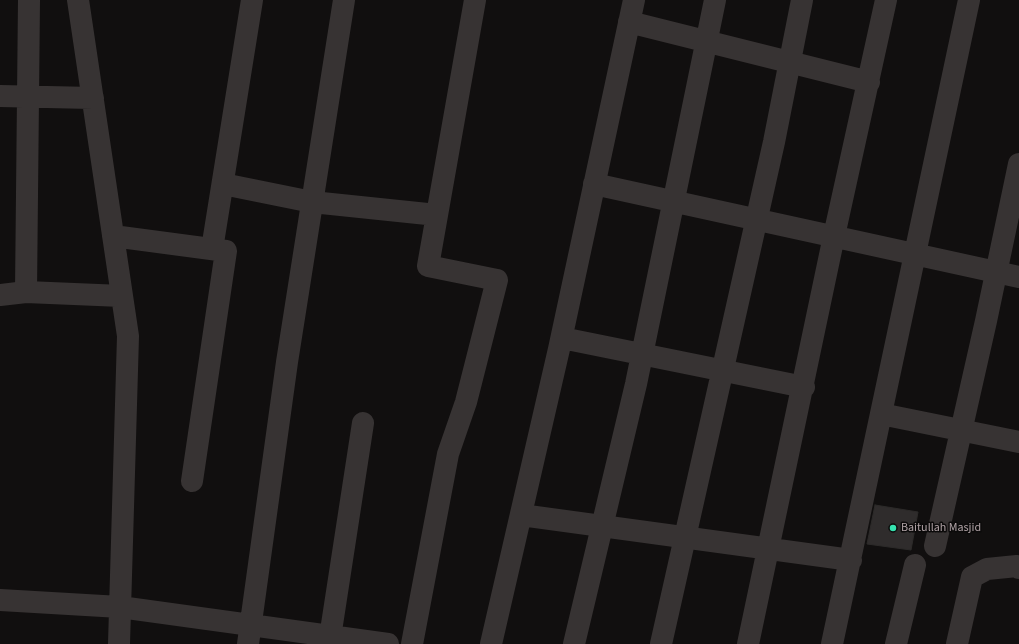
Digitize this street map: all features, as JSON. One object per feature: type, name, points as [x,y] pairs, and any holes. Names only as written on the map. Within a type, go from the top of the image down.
[{"type":"street","points":[[26,292],[29,0]]},
{"type":"street","points":[[78,0],[128,336],[119,644]]},
{"type":"street","points":[[212,249],[252,0]]},
{"type":"street","points":[[250,635],[288,354],[344,0]]},
{"type":"street","points":[[412,644],[448,454],[466,402],[497,280],[428,266],[475,0]]},
{"type":"street","points":[[491,644],[562,338],[634,0]]},
{"type":"street","points":[[574,644],[642,353],[715,0]]},
{"type":"street","points":[[661,644],[756,220],[802,0]]},
{"type":"street","points":[[748,644],[804,387],[834,236],[886,0]]},
{"type":"street","points":[[832,644],[969,0]]},
{"type":"street","points":[[629,22],[868,82]]},
{"type":"street","points":[[0,96],[93,98]]},
{"type":"street","points":[[935,546],[962,430],[1019,164]]},
{"type":"street","points":[[223,184],[312,202],[437,215]]},
{"type":"street","points":[[594,184],[1019,277]]},
{"type":"street","points":[[113,236],[226,250],[192,481]]},
{"type":"street","points":[[0,295],[26,292],[122,296]]},
{"type":"street","points":[[562,338],[804,387]]},
{"type":"street","points":[[881,414],[1019,442]]},
{"type":"street","points":[[329,640],[363,423]]},
{"type":"street","points":[[521,515],[850,560]]},
{"type":"street","points":[[957,644],[972,577],[987,569],[1018,563]]},
{"type":"street","points":[[896,644],[915,565]]},
{"type":"street","points":[[0,600],[120,607],[250,635],[388,644]]},
{"type":"building","name":"Baitullah Masjid","points":[[875,505],[918,512],[911,550],[867,544]]},
{"type":"place","name":"Baitullah Masjid","points":[[893,528]]}]
